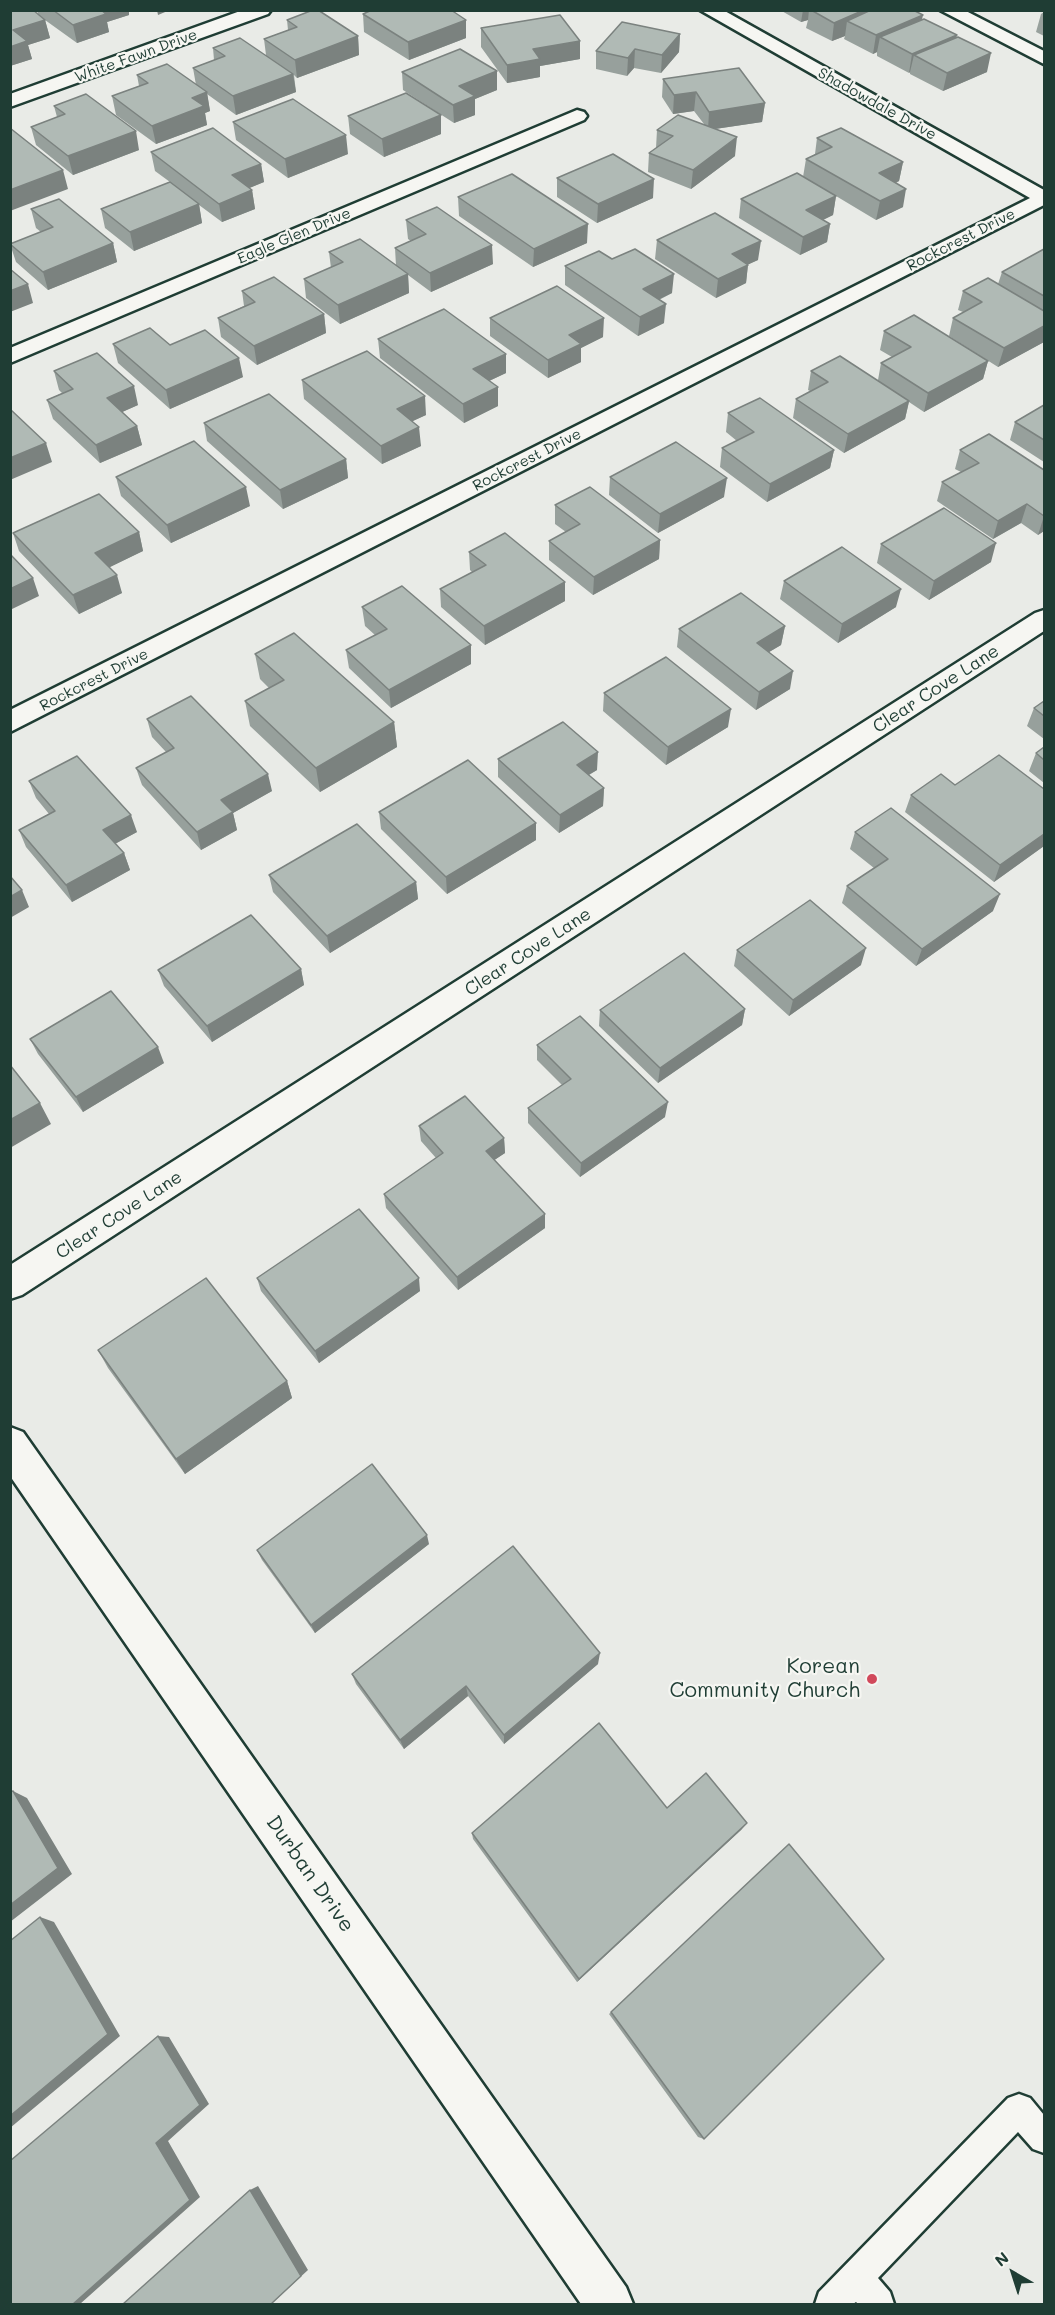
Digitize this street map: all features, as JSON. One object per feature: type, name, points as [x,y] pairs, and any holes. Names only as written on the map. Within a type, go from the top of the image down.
[{"type":"street","name":"White Fawn Drive","points":[[10,101],[262,10]]},
{"type":"street","name":"Shadowdale Drive","points":[[709,10],[1044,198]]},
{"type":"street","points":[[949,10],[1044,57]]},
{"type":"street","points":[[975,23],[994,15]]},
{"type":"street","name":"Eagle Glen Drive","points":[[10,356],[576,116]]},
{"type":"street","name":"Rockcrest Drive","points":[[10,723],[1044,198]]},
{"type":"street","name":"Clear Cove Lane","points":[[10,1284],[1044,619]]},
{"type":"street","name":"Durban Drive","points":[[10,1444],[609,2304]]},
{"type":"lane","points":[[831,2304],[1019,2109],[1044,2138]]},
{"type":"lane","points":[[857,2278],[878,2304]]},
{"type":"building","points":[[10,10],[33,10],[45,20],[13,30],[27,41],[10,47]]},
{"type":"building","points":[[53,10],[101,10],[106,14],[73,25]]},
{"type":"building","points":[[318,10],[358,36],[295,60],[264,39],[297,27],[287,20]]},
{"type":"building","points":[[372,10],[451,10],[466,20],[408,42],[363,14]]},
{"type":"building","points":[[811,10],[864,10],[834,23]]},
{"type":"building","points":[[871,10],[913,10],[923,15],[876,35],[847,21]]},
{"type":"building","points":[[560,15],[580,41],[533,49],[540,59],[507,65],[481,28]]},
{"type":"building","points":[[924,19],[957,35],[912,54],[880,37]]},
{"type":"building","points":[[622,22],[680,34],[662,55],[635,49],[628,58],[596,51]]},
{"type":"building","points":[[958,37],[991,53],[947,73],[914,55]]},
{"type":"building","points":[[240,38],[293,74],[233,96],[193,68],[225,56],[213,48]]},
{"type":"building","points":[[460,49],[497,71],[459,86],[475,96],[453,105],[402,72]]},
{"type":"building","points":[[167,64],[207,92],[192,98],[204,106],[152,126],[112,96],[148,83],[137,75]]},
{"type":"building","points":[[739,68],[765,103],[709,112],[696,92],[674,95],[663,79]]},
{"type":"building","points":[[406,93],[441,115],[382,139],[348,116]]},
{"type":"building","points":[[86,94],[136,131],[68,156],[31,127],[65,114],[54,106]]},
{"type":"building","points":[[293,99],[346,135],[285,159],[233,122]]},
{"type":"building","points":[[678,115],[737,137],[693,170],[649,153],[673,136],[657,130]]},
{"type":"building","points":[[10,128],[63,170],[10,190]]},
{"type":"building","points":[[213,128],[261,164],[232,175],[252,190],[219,204],[151,152]]},
{"type":"building","points":[[841,128],[903,162],[879,173],[906,189],[880,201],[806,159],[832,147],[817,138]]},
{"type":"building","points":[[613,154],[654,179],[598,204],[557,178]]},
{"type":"building","points":[[797,173],[836,196],[806,210],[830,224],[803,237],[741,199]]},
{"type":"building","points":[[512,174],[588,224],[534,249],[458,197]]},
{"type":"building","points":[[170,182],[199,204],[130,232],[101,209]]},
{"type":"building","points":[[59,199],[113,243],[43,272],[10,244],[53,227],[31,209]]},
{"type":"building","points":[[437,207],[492,245],[430,273],[395,248],[426,234],[406,220]]},
{"type":"building","points":[[715,213],[761,241],[732,254],[748,265],[718,279],[657,240]]},
{"type":"building","points":[[360,239],[408,274],[338,305],[304,279],[343,262],[329,252]]},
{"type":"building","points":[[635,249],[674,274],[643,289],[666,304],[640,317],[565,266],[599,251],[612,259]]},
{"type":"building","points":[[1044,249],[1044,296],[1002,272]]},
{"type":"building","points":[[10,269],[28,284],[10,291]]},
{"type":"building","points":[[274,277],[324,314],[254,346],[218,318],[255,302],[242,291]]},
{"type":"building","points":[[988,278],[1044,311],[1044,326],[1004,348],[953,318],[982,302],[963,291]]},
{"type":"building","points":[[557,286],[604,318],[569,335],[581,344],[548,360],[490,318]]},
{"type":"building","points":[[444,309],[506,354],[473,369],[498,387],[463,404],[378,339]]},
{"type":"building","points":[[914,315],[988,361],[928,393],[881,363],[911,347],[884,331]]},
{"type":"building","points":[[150,328],[170,345],[205,330],[239,358],[166,390],[113,344]]},
{"type":"building","points":[[367,351],[425,396],[397,409],[419,427],[381,446],[302,380]]},
{"type":"building","points":[[97,353],[134,386],[107,398],[137,426],[96,445],[47,400],[73,389],[54,371]]},
{"type":"building","points":[[840,356],[909,401],[848,434],[796,399],[828,382],[811,371]]},
{"type":"building","points":[[269,394],[346,459],[280,490],[204,423]]},
{"type":"building","points":[[760,398],[834,450],[770,484],[722,448],[754,432],[728,413]]},
{"type":"building","points":[[1044,405],[1044,440],[1015,422]]},
{"type":"building","points":[[10,409],[46,443],[10,458]]},
{"type":"building","points":[[989,434],[1044,470],[1044,516],[1027,504],[998,521],[942,482],[979,463],[960,450]]},
{"type":"building","points":[[194,441],[246,487],[167,525],[116,477]]},
{"type":"building","points":[[676,442],[727,478],[660,514],[610,477]]},
{"type":"building","points":[[590,487],[660,540],[594,577],[549,541],[580,524],[555,505]]},
{"type":"building","points":[[99,494],[139,532],[95,553],[117,575],[73,595],[13,533]]},
{"type":"building","points":[[944,508],[996,543],[934,581],[881,544]]},
{"type":"building","points":[[505,533],[565,582],[484,626],[440,589],[486,565],[469,552]]},
{"type":"building","points":[[842,547],[901,589],[842,624],[784,581]]},
{"type":"building","points":[[10,554],[33,578],[10,589]]},
{"type":"building","points":[[402,586],[471,645],[389,690],[346,650],[387,629],[362,607]]},
{"type":"building","points":[[741,593],[785,626],[757,643],[793,671],[759,692],[679,629]]},
{"type":"building","points":[[294,633],[394,722],[316,768],[245,701],[284,680],[255,654]]},
{"type":"building","points":[[666,657],[731,709],[668,747],[604,693]]},
{"type":"building","points":[[191,696],[268,774],[221,800],[233,812],[197,832],[136,768],[174,748],[147,719]]},
{"type":"building","points":[[1044,701],[1044,716],[1034,708]]},
{"type":"building","points":[[563,722],[598,752],[577,765],[604,788],[560,815],[498,759]]},
{"type":"building","points":[[1044,747],[1044,760],[1036,753]]},
{"type":"building","points":[[999,755],[1044,789],[1044,834],[1000,865],[911,795],[941,774],[955,785]]},
{"type":"building","points":[[77,756],[131,815],[103,830],[124,853],[66,885],[19,830],[55,811],[29,781]]},
{"type":"building","points":[[468,760],[536,823],[446,877],[379,812]]},
{"type":"building","points":[[891,808],[1000,894],[922,949],[847,886],[888,859],[855,832]]},
{"type":"building","points":[[357,824],[416,882],[327,936],[269,875]]},
{"type":"building","points":[[10,876],[22,890],[10,897]]},
{"type":"building","points":[[810,900],[866,948],[793,1000],[737,950]]},
{"type":"building","points":[[251,915],[301,969],[207,1026],[158,970]]},
{"type":"building","points":[[684,953],[745,1009],[660,1068],[600,1010]]},
{"type":"building","points":[[111,991],[158,1047],[76,1097],[30,1039]]},
{"type":"building","points":[[580,1016],[668,1102],[581,1163],[528,1108],[571,1079],[537,1045]]},
{"type":"building","points":[[10,1065],[40,1103],[10,1120]]},
{"type":"building","points":[[465,1096],[504,1138],[486,1151],[545,1214],[457,1277],[384,1194],[443,1153],[419,1126]]},
{"type":"building","points":[[359,1209],[419,1278],[315,1351],[257,1278]]},
{"type":"building","points":[[206,1278],[287,1381],[176,1459],[98,1350]]},
{"type":"building","points":[[372,1464],[427,1535],[311,1625],[257,1550]]},
{"type":"building","points":[[513,1546],[600,1653],[504,1735],[466,1686],[400,1740],[352,1674]]},
{"type":"building","points":[[599,1723],[667,1808],[706,1773],[747,1823],[579,1979],[472,1833]]},
{"type":"building","points":[[13,1791],[58,1868],[10,1905],[10,1792]]},
{"type":"building","points":[[789,1844],[884,1959],[704,2139],[611,2012]]},
{"type":"building","points":[[40,1917],[108,2034],[10,2116],[10,1941]]},
{"type":"building","points":[[158,2036],[200,2105],[156,2143],[190,2200],[73,2304],[10,2304],[10,2161]]},
{"type":"building","points":[[250,2190],[301,2276],[271,2304],[123,2304]]},
{"type":"place","name":"Korean Community Church","points":[[872,1679]]}]
